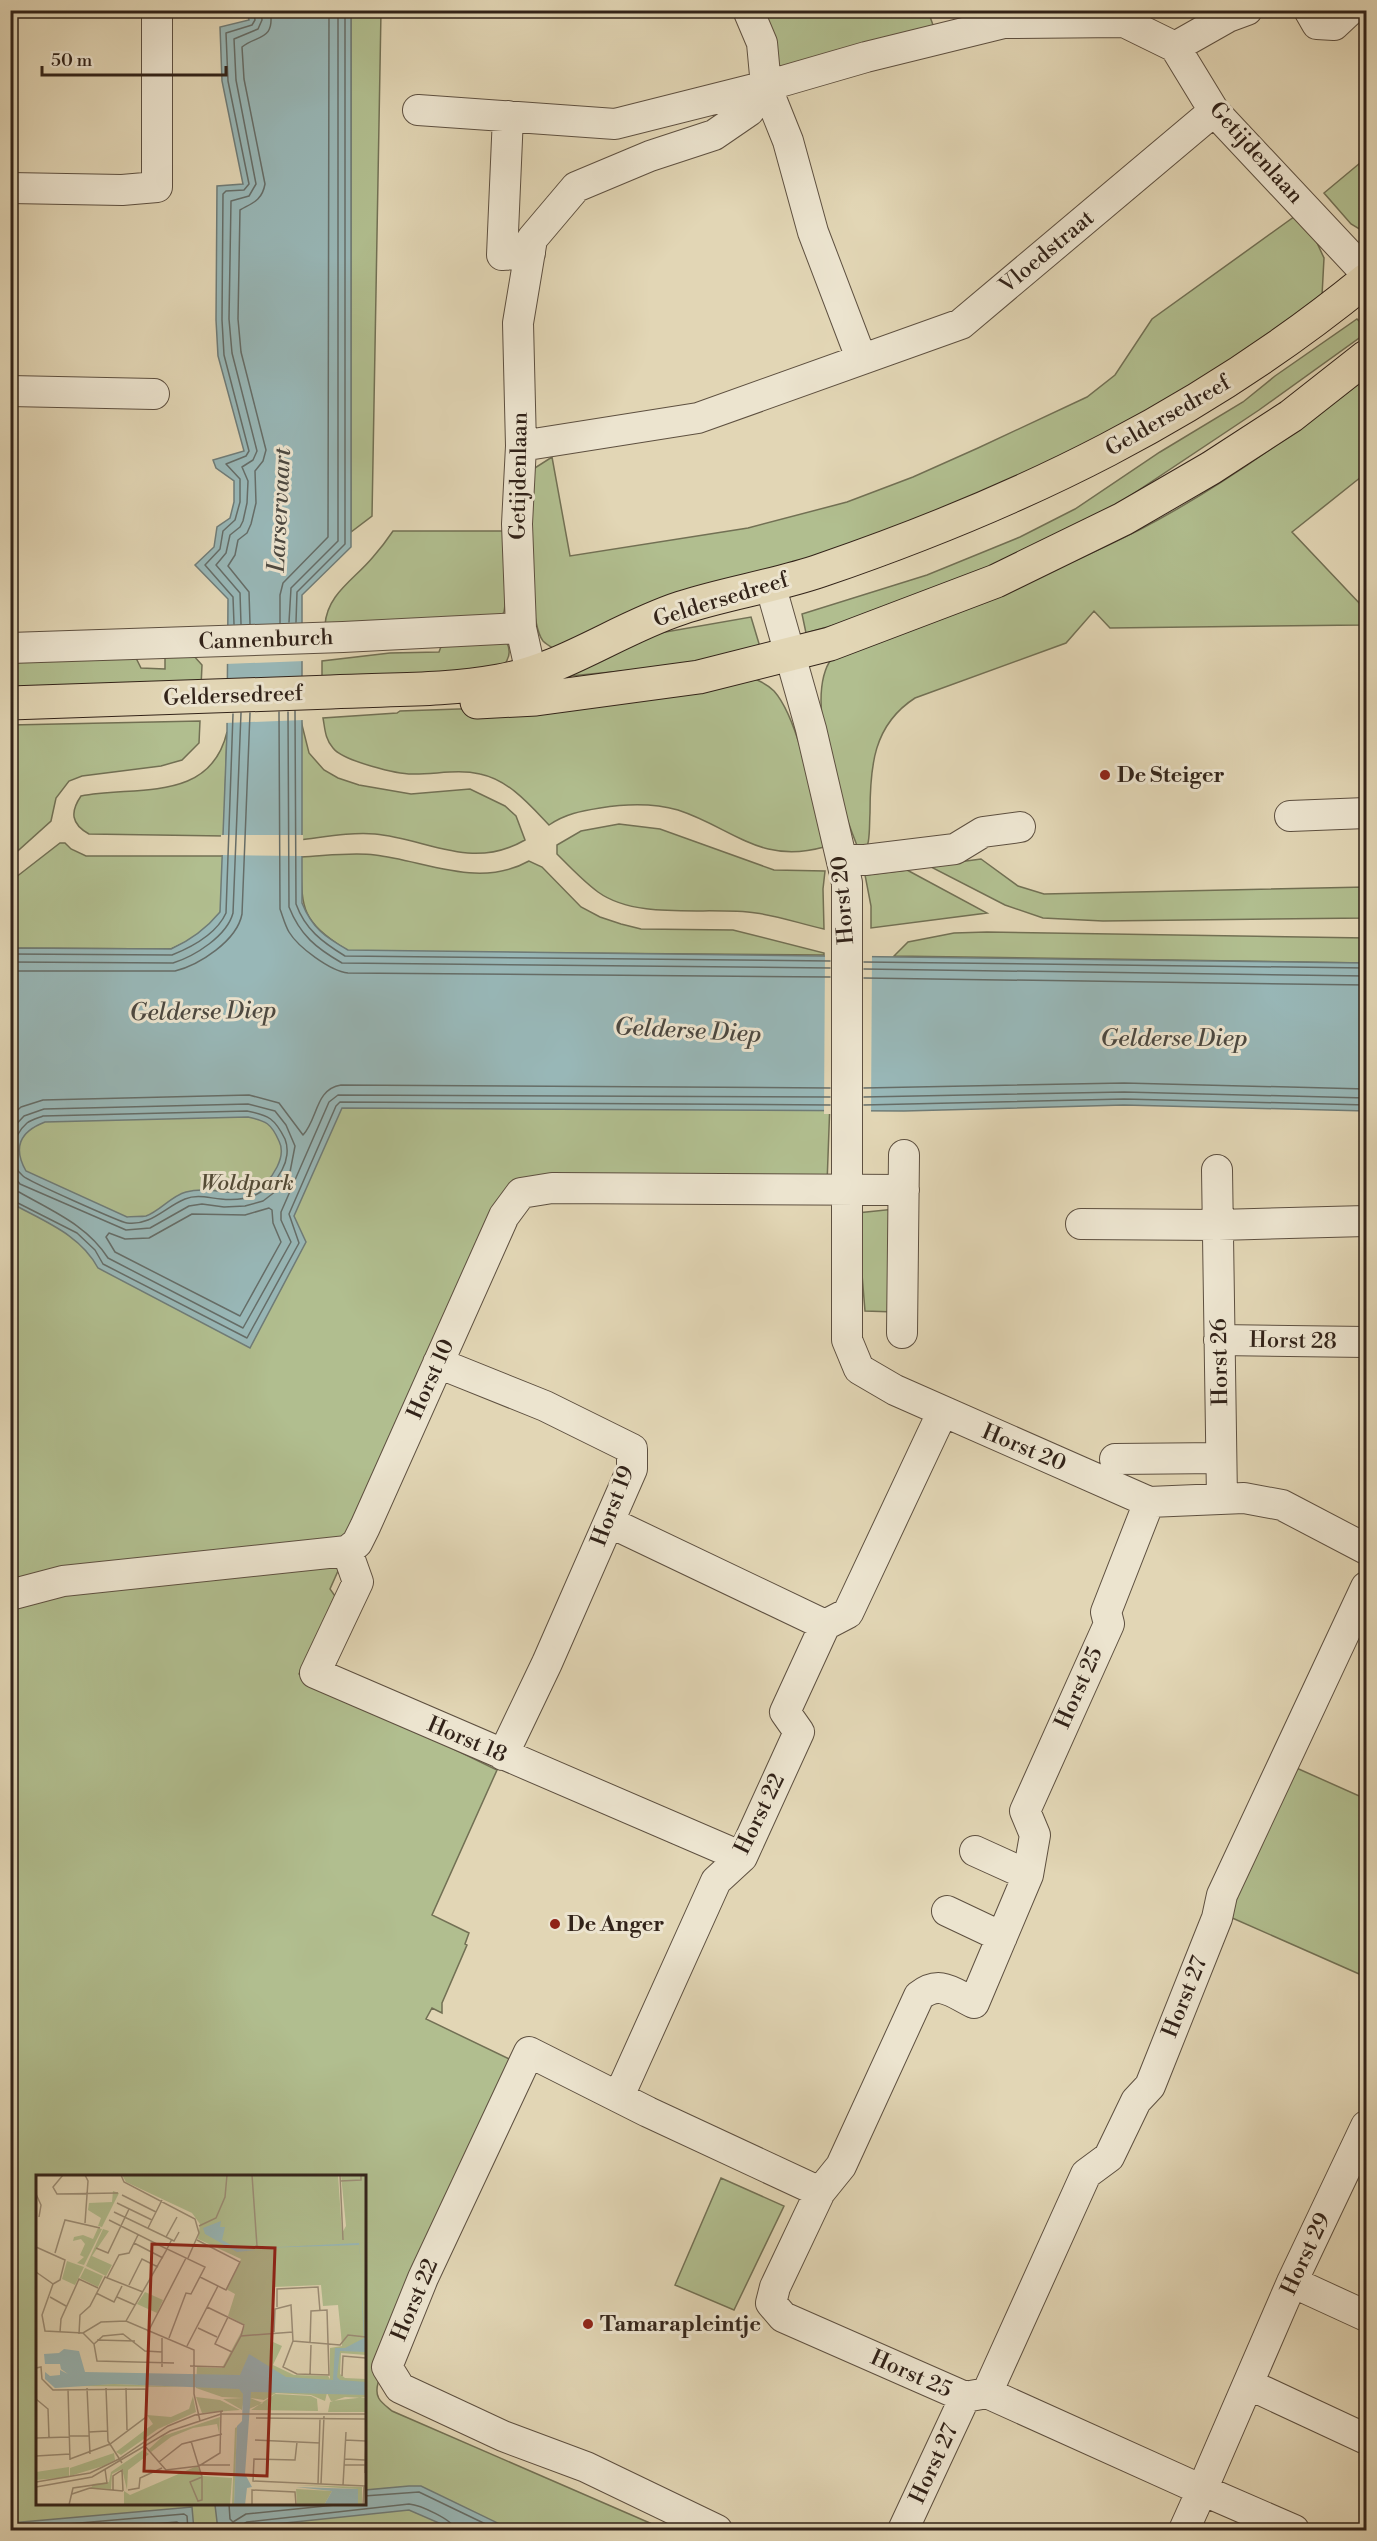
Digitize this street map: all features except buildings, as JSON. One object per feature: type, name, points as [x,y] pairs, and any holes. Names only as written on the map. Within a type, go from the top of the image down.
[{"type":"main road","name":"Geldersedreef","points":[[535,686],[679,608],[818,572],[962,519],[1096,458],[1181,410],[1253,365],[1317,321],[1366,280]]},
{"type":"main road","name":"Geldersedreef","points":[[10,720],[186,707],[342,700],[699,677],[830,644],[996,581],[1123,519],[1211,468],[1291,416],[1366,357]]},
{"type":"main road","name":"Geldersedreef","points":[[10,703],[186,707]]},
{"type":"street","points":[[10,188],[122,190],[156,186],[157,10]]},
{"type":"street","points":[[748,10],[762,43],[766,86],[788,141],[813,232],[861,358]]},
{"type":"street","points":[[418,110],[615,124],[1004,22],[1124,22],[1175,47],[1228,17],[1247,10]]},
{"type":"street","points":[[1309,10],[1317,24],[1334,25],[1350,10]]},
{"type":"street","name":"Getijdenlaan","points":[[1175,47],[1214,111],[1366,273]]},
{"type":"street","name":"Getijdenlaan","points":[[535,686],[521,628],[517,524],[521,446],[518,323],[532,239],[576,187],[650,156],[714,135],[749,111],[766,86]]},
{"type":"street","name":"Vloedstraat","points":[[521,446],[698,418],[961,324],[1214,111]]},
{"type":"street","points":[[508,116],[502,255],[530,253]]},
{"type":"street","points":[[639,118],[650,156]]},
{"type":"street","points":[[10,391],[154,393]]},
{"type":"street","name":"Horst 20","points":[[770,584],[811,729],[842,860],[848,904],[847,1340],[859,1369],[942,1413],[1149,1502],[1244,1498],[1282,1505],[1366,1549]]},
{"type":"street","name":"Cannenburch","points":[[10,648],[343,637],[521,628]]},
{"type":"street","points":[[1290,816],[1366,813]]},
{"type":"street","points":[[842,860],[865,860],[955,849],[983,832],[1020,827]]},
{"type":"street","points":[[902,1334],[904,1155]]},
{"type":"street","name":"Horst 26","points":[[1217,1170],[1222,1499]]},
{"type":"street","name":"Horst 10","points":[[347,1551],[357,1543],[361,1535],[504,1216],[521,1193],[552,1188],[846,1188]]},
{"type":"street","points":[[846,1188],[904,1190]]},
{"type":"street","points":[[1081,1224],[1366,1221]]},
{"type":"street","name":"Horst 28","points":[[1219,1340],[1366,1342]]},
{"type":"street","name":"Horst 19","points":[[438,1363],[545,1406],[632,1449],[632,1469],[503,1755]]},
{"type":"street","points":[[609,1522],[825,1625],[848,1613],[942,1413]]},
{"type":"street","points":[[1115,1459],[1221,1458]]},
{"type":"street","name":"Horst 25","points":[[1149,1502],[1106,1612],[1108,1624],[1025,1811],[1035,1835],[1028,1875],[974,2003],[941,1987],[928,1988],[919,1996],[841,2166],[820,2192],[775,2287],[771,2303],[783,2317],[1202,2490]]},
{"type":"street","points":[[10,1595],[63,1581],[347,1551]]},
{"type":"street","name":"Horst 18","points":[[347,1551],[358,1582],[315,1673],[742,1857]]},
{"type":"street","name":"Horst 27","points":[[903,2530],[976,2395],[1086,2174],[1109,2157],[1136,2101],[1150,2086],[1217,1918],[1222,1895],[1366,1587]]},
{"type":"street","name":"Horst 22","points":[[619,2096],[716,1881],[742,1857],[799,1732],[785,1712],[825,1625]]},
{"type":"street","points":[[975,1851],[1028,1875]]},
{"type":"street","points":[[947,1911],[1002,1937]]},
{"type":"street","name":"Horst 22","points":[[717,2530],[586,2468],[503,2436],[400,2388],[387,2367],[423,2278],[529,2052],[820,2192]]},
{"type":"street","name":"Horst 29","points":[[1184,2530],[1292,2282],[1366,2126]]},
{"type":"street","points":[[1292,2282],[1366,2316]]},
{"type":"street","points":[[1248,2384],[1366,2439]]},
{"type":"street","points":[[1202,2490],[1294,2530]]},
{"type":"green space","points":[[351,11],[381,11],[372,516],[351,532]]},
{"type":"green space","points":[[759,11],[928,11],[933,25],[781,80]]},
{"type":"green space","points":[[1366,158],[1366,233],[1351,224],[1324,193]]},
{"type":"green space","points":[[1298,214],[1312,232],[1324,258],[1322,296],[1290,322],[1054,474],[562,654],[543,641],[534,611],[531,587],[527,473],[552,457],[570,556],[748,528],[847,502],[913,477],[1087,397],[1115,375],[1152,319]]},
{"type":"green space","points":[[1357,319],[1366,328],[1366,333],[1259,410],[1097,518],[1008,563],[859,618],[806,633],[802,614],[927,575],[1020,537],[1075,509],[1160,452],[1243,402],[1275,376]]},
{"type":"green space","points":[[1366,378],[1366,473],[1292,532],[1362,606],[1361,625],[1110,628],[1094,611],[1066,643],[915,698],[901,709],[882,734],[877,748],[871,779],[869,836],[862,858],[836,786],[823,728],[821,700],[824,677],[832,658],[1026,582],[1139,530],[1228,478]]},
{"type":"green space","points":[[393,531],[504,531],[505,605],[504,612],[498,620],[325,625],[327,614],[336,596],[366,565]]},
{"type":"green space","points":[[751,617],[760,647],[674,666],[570,676],[637,637]]},
{"type":"green space","points":[[507,643],[508,657],[504,666],[493,677],[322,681],[322,661],[390,653],[439,652],[442,644]]},
{"type":"green space","points":[[165,655],[193,655],[202,665],[201,687],[11,695],[11,658],[135,656],[141,668],[165,669]]},
{"type":"green space","points":[[755,679],[774,691],[792,722],[811,788],[824,847],[802,851],[764,848],[697,817],[678,810],[649,805],[586,810],[549,825],[518,794],[491,777],[464,772],[407,774],[385,770],[348,758],[330,745],[323,718],[400,711],[488,708]]},
{"type":"green space","points":[[200,721],[199,743],[182,760],[161,766],[82,776],[69,781],[56,798],[51,821],[11,857],[11,725]]},
{"type":"green space","name":"Woldpark","points":[[301,721],[309,753],[324,770],[338,778],[359,785],[411,794],[470,789],[505,806],[516,816],[525,840],[505,849],[486,853],[468,853],[375,834],[347,834],[300,840],[295,903],[325,949],[345,949],[319,929],[306,911],[303,901],[301,857],[357,854],[394,858],[452,871],[472,873],[491,873],[510,869],[529,861],[542,867],[581,907],[621,924],[641,929],[733,930],[824,953],[824,955],[446,952],[835,963],[827,1184],[539,1180],[350,1544],[330,1589],[335,1596],[299,1674],[497,1770],[432,1915],[469,1933],[465,1944],[467,1945],[442,2003],[442,2013],[432,2008],[426,2019],[526,2067],[452,2215],[378,2383],[378,2396],[392,2411],[666,2530],[11,2530],[11,954],[183,955],[225,926],[300,787]]},
{"type":"green space","points":[[227,732],[224,836],[89,834],[76,822],[74,812],[81,796],[168,787],[188,781],[205,771],[218,755]]},
{"type":"green space","points":[[619,824],[660,829],[774,870],[825,871],[824,929],[756,913],[653,910],[614,901],[598,892],[577,874],[557,854],[557,845],[581,831]]},
{"type":"green space","points":[[60,843],[65,843],[71,849],[86,856],[223,856],[220,913],[205,930],[171,949],[11,948],[11,881]]},
{"type":"green space","points":[[981,859],[1018,886],[1044,894],[1366,887],[1366,918],[1103,921],[1043,918],[1005,905],[929,866]]},
{"type":"green space","points":[[907,870],[987,913],[871,928],[871,906],[865,875]]},
{"type":"green space","points":[[954,933],[1366,938],[1366,963],[894,956],[908,942]]},
{"type":"green space","points":[[895,1209],[895,1312],[865,1311],[857,1213]]},
{"type":"green space","points":[[1292,1766],[1366,1799],[1366,1977],[1230,1917],[1234,1894]]},
{"type":"green space","points":[[721,2178],[784,2206],[734,2310],[675,2285]]},
{"type":"water","points":[[247,11],[351,11],[351,547],[302,595],[302,903],[310,919],[320,931],[348,950],[1366,963],[1366,1111],[1124,1105],[904,1111],[342,1108],[294,1216],[306,1242],[250,1348],[98,1268],[90,1256],[71,1237],[11,1203],[11,948],[171,949],[198,933],[220,912],[227,732],[228,599],[195,565],[214,547],[217,527],[230,518],[234,502],[234,481],[216,468],[213,460],[244,451],[218,356],[217,186],[243,184],[222,81],[220,27],[249,20]],"holes":[[[248,1117],[264,1122],[270,1127],[280,1144],[280,1161],[268,1180],[248,1192],[211,1190],[186,1192],[146,1216],[127,1217],[26,1171],[20,1155],[19,1148],[24,1136],[45,1122]]]},
{"type":"water","points":[[421,2486],[512,2530],[455,2530],[409,2510],[218,2530],[215,2505],[366,2505],[366,2490]]},
{"type":"water","points":[[192,2507],[194,2530],[11,2530],[11,2523]]},
{"type":"pier","points":[[305,623],[305,661],[225,664],[225,626]]},
{"type":"pier","points":[[224,686],[305,706],[304,720],[224,723]]},
{"type":"pier","points":[[221,835],[303,835],[304,856],[220,855]]},
{"type":"pier","points":[[825,952],[872,953],[871,1114],[824,1114]]},
{"type":"place","name":"De Steiger","points":[[1105,775]]},
{"type":"place","name":"De Anger","points":[[555,1924]]},
{"type":"place","name":"Tamarapleintje","points":[[588,2324]]},
{"type":"water label","name":"Larservaart","points":[[280,510]]},
{"type":"water label","name":"Gelderse Diep","points":[[203,1012]]},
{"type":"water label","name":"Gelderse Diep","points":[[688,1031]]},
{"type":"water label","name":"Gelderse Diep","points":[[1174,1039]]}]
